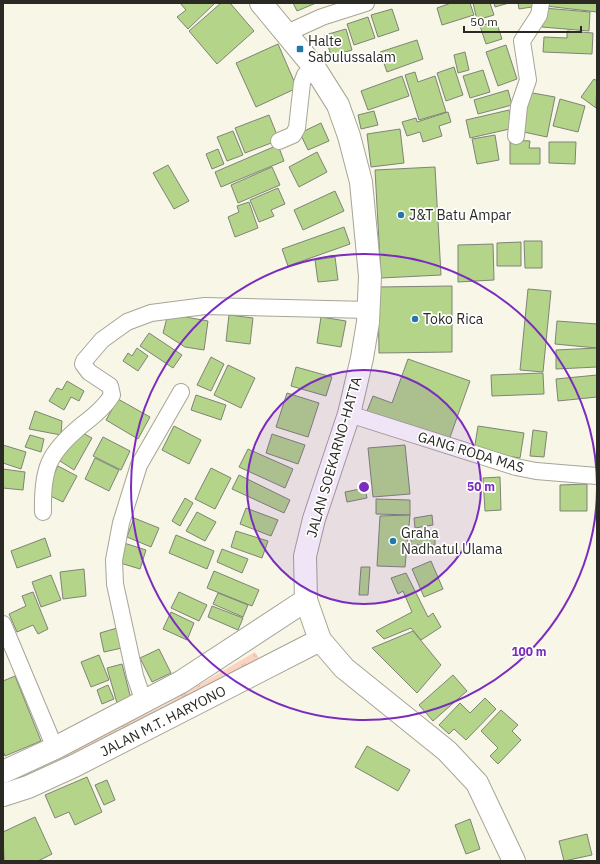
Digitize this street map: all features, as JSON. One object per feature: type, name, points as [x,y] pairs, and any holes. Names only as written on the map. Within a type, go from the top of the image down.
[{"type":"highway","name":"JALAN SOEKARNO-HATTA","points":[[261,3],[314,67],[338,105],[361,182],[370,276],[369,310],[362,358],[349,414],[314,519],[305,556],[306,600],[320,640],[344,668],[447,751],[477,783],[514,861]]},
{"type":"highway","name":"JALAN M.T. HARYONO","points":[[3,772],[55,748],[181,682],[306,600]]},
{"type":"highway","name":"JALAN M.T. HARYONO","points":[[3,795],[28,787],[74,766],[320,640]]},
{"type":"street","points":[[287,33],[322,17],[366,3]]},
{"type":"street","points":[[516,136],[519,106],[528,80],[522,40],[538,14],[542,3]]},
{"type":"street","points":[[279,141],[293,135],[297,128],[302,83],[305,75],[314,67]]},
{"type":"street","points":[[43,512],[43,480],[53,457],[60,446],[99,412],[112,395],[110,386],[86,369],[83,364],[84,361],[102,340],[127,322],[151,314],[205,306],[369,310]]},
{"type":"street","points":[[144,702],[136,676],[115,584],[114,560],[121,523],[139,465],[181,392]]},
{"type":"street","name":"GANG RODA MAS","points":[[349,414],[516,467],[536,471],[597,476]]},
{"type":"street","points":[[3,624],[55,748]]},
{"type":"green space","points":[[255,652],[259,659],[228,676],[132,726],[3,787],[3,780],[163,706]]},
{"type":"building","points":[[180,3],[215,3],[188,29],[177,17],[186,10]]},
{"type":"building","points":[[221,3],[230,3],[254,31],[217,64],[189,31]]},
{"type":"building","points":[[293,3],[316,3],[297,11]]},
{"type":"building","points":[[451,3],[470,3],[474,15],[442,25],[437,8]]},
{"type":"building","points":[[473,3],[490,3],[494,15],[477,20]]},
{"type":"building","points":[[494,3],[509,3],[495,7]]},
{"type":"building","points":[[518,3],[537,3],[538,6],[519,9]]},
{"type":"building","points":[[546,3],[597,3],[597,12],[546,6]]},
{"type":"building","points":[[544,8],[590,12],[589,31],[542,27]]},
{"type":"building","points":[[392,9],[399,30],[378,37],[371,15]]},
{"type":"building","points":[[368,17],[375,38],[354,45],[347,24]]},
{"type":"building","points":[[496,21],[502,39],[486,44],[480,26]]},
{"type":"building","points":[[346,29],[352,50],[331,56],[325,35]]},
{"type":"building","points":[[567,31],[593,33],[592,54],[543,52],[544,37],[567,38]]},
{"type":"building","points":[[417,40],[423,59],[387,72],[380,52]]},
{"type":"building","points":[[278,44],[297,88],[256,107],[236,63]]},
{"type":"building","points":[[506,45],[517,79],[498,86],[486,52]]},
{"type":"building","points":[[465,52],[469,70],[458,73],[454,55]]},
{"type":"building","points":[[454,67],[463,95],[446,101],[437,73]]},
{"type":"building","points":[[483,70],[490,92],[470,98],[463,76]]},
{"type":"building","points":[[415,72],[418,82],[435,76],[446,112],[419,120],[405,75]]},
{"type":"building","points":[[402,76],[409,96],[368,110],[361,91]]},
{"type":"building","points":[[594,79],[597,81],[596,108],[581,97]]},
{"type":"building","points":[[508,90],[512,105],[478,114],[474,100]]},
{"type":"building","points":[[527,92],[555,97],[547,137],[519,131]]},
{"type":"building","points":[[560,99],[585,106],[578,132],[553,126]]},
{"type":"building","points":[[509,110],[514,128],[470,138],[466,120]]},
{"type":"building","points":[[374,111],[378,125],[361,129],[358,115]]},
{"type":"building","points":[[448,112],[451,122],[439,126],[442,136],[423,142],[420,132],[407,136],[402,122],[416,118],[417,122]]},
{"type":"building","points":[[269,115],[279,140],[245,153],[235,128]]},
{"type":"building","points":[[321,123],[329,141],[308,150],[300,133]]},
{"type":"building","points":[[400,129],[404,163],[371,167],[367,134]]},
{"type":"building","points":[[233,131],[243,155],[227,161],[217,137]]},
{"type":"building","points":[[495,135],[499,160],[477,164],[472,139]]},
{"type":"building","points":[[510,140],[530,141],[529,148],[540,148],[540,164],[510,164]]},
{"type":"building","points":[[549,142],[576,142],[575,164],[549,163]]},
{"type":"building","points":[[278,145],[284,161],[221,187],[215,172]]},
{"type":"building","points":[[218,149],[224,164],[212,169],[206,154]]},
{"type":"building","points":[[317,152],[327,172],[299,187],[289,167]]},
{"type":"building","points":[[168,165],[189,201],[174,209],[153,173]]},
{"type":"building","points":[[272,167],[280,185],[238,203],[231,185]]},
{"type":"building","points":[[435,167],[441,275],[381,278],[375,170]]},
{"type":"building","points":[[278,188],[285,204],[271,210],[274,216],[259,222],[250,200]]},
{"type":"building","points":[[335,191],[344,211],[303,230],[294,210]]},
{"type":"building","points":[[249,202],[258,228],[235,237],[228,217],[239,212],[237,206]]},
{"type":"building","points":[[344,227],[350,244],[288,266],[282,249]]},
{"type":"building","points":[[524,241],[542,241],[542,268],[525,268]]},
{"type":"building","points":[[521,242],[521,266],[497,266],[497,243]]},
{"type":"building","points":[[493,244],[494,280],[458,282],[458,245]]},
{"type":"building","points":[[335,257],[338,280],[318,282],[315,260]]},
{"type":"building","name":"Toko Rica","points":[[452,286],[452,352],[379,353],[378,287]]},
{"type":"building","points":[[528,289],[551,291],[543,372],[520,370]]},
{"type":"building","points":[[168,314],[208,321],[204,350],[185,347],[163,333]]},
{"type":"building","points":[[229,315],[253,318],[250,344],[226,341]]},
{"type":"building","points":[[321,317],[346,321],[341,347],[317,343]]},
{"type":"building","points":[[557,321],[597,324],[597,348],[555,344]]},
{"type":"building","points":[[149,333],[182,355],[173,368],[140,346]]},
{"type":"building","points":[[137,348],[148,356],[138,371],[123,361],[128,353],[132,356]]},
{"type":"building","points":[[597,348],[597,367],[556,369],[556,350]]},
{"type":"building","points":[[211,357],[224,364],[211,391],[197,385]]},
{"type":"building","points":[[408,359],[470,381],[449,440],[365,416],[373,396],[392,403]]},
{"type":"building","points":[[228,365],[255,378],[241,408],[214,395]]},
{"type":"building","points":[[296,367],[332,377],[326,396],[291,386]]},
{"type":"building","points":[[543,373],[544,394],[492,396],[491,375]]},
{"type":"building","points":[[597,375],[597,397],[558,401],[556,379]]},
{"type":"building","points":[[67,381],[84,391],[79,401],[71,397],[64,410],[49,401],[57,388],[62,390]]},
{"type":"building","points":[[287,393],[319,403],[308,437],[276,427]]},
{"type":"building","points":[[196,395],[226,405],[221,420],[191,410]]},
{"type":"building","points":[[118,399],[150,417],[138,439],[106,420]]},
{"type":"building","points":[[35,411],[62,421],[61,435],[29,429]]},
{"type":"building","points":[[174,426],[201,440],[189,464],[162,450]]},
{"type":"building","points":[[478,426],[524,433],[520,458],[474,451]]},
{"type":"building","points":[[77,430],[92,438],[74,470],[60,461]]},
{"type":"building","points":[[533,430],[547,432],[544,457],[530,456]]},
{"type":"building","points":[[272,434],[305,445],[298,464],[266,453]]},
{"type":"building","points":[[30,435],[44,439],[41,452],[25,447]]},
{"type":"building","points":[[103,437],[130,451],[121,470],[93,456]]},
{"type":"building","points":[[3,445],[26,452],[21,469],[3,463]]},
{"type":"building","points":[[405,445],[410,494],[373,497],[368,448]]},
{"type":"building","points":[[248,449],[293,469],[285,488],[239,467]]},
{"type":"building","points":[[95,458],[119,470],[109,491],[85,479]]},
{"type":"building","points":[[58,466],[77,476],[63,502],[44,493]]},
{"type":"building","points":[[211,468],[231,478],[215,509],[195,499]]},
{"type":"building","points":[[3,469],[25,472],[23,490],[3,488]]},
{"type":"building","points":[[239,475],[290,500],[284,513],[232,489]]},
{"type":"building","points":[[500,477],[501,510],[485,511],[483,478]]},
{"type":"building","points":[[587,484],[587,511],[560,511],[560,485]]},
{"type":"building","points":[[365,488],[367,498],[347,502],[345,492]]},
{"type":"building","points":[[185,498],[193,503],[180,526],[172,521]]},
{"type":"building","points":[[376,499],[410,500],[410,515],[376,514]]},
{"type":"building","points":[[246,508],[278,520],[271,536],[240,524]]},
{"type":"building","points":[[197,512],[216,522],[205,541],[186,531]]},
{"type":"building","name":"Graha Nadhatul Ulama","points":[[410,515],[405,567],[377,566],[380,516]]},
{"type":"building","points":[[432,515],[433,525],[415,528],[414,518]]},
{"type":"building","points":[[134,518],[159,528],[151,547],[127,537]]},
{"type":"building","points":[[411,530],[435,530],[435,545],[411,545]]},
{"type":"building","points":[[236,531],[268,541],[262,558],[231,547]]},
{"type":"building","points":[[176,535],[214,551],[207,569],[169,553]]},
{"type":"building","points":[[45,538],[51,556],[17,568],[11,551]]},
{"type":"building","points":[[124,543],[146,550],[140,569],[117,562]]},
{"type":"building","points":[[222,549],[248,559],[242,573],[217,562]]},
{"type":"building","points":[[431,561],[443,589],[424,597],[412,569]]},
{"type":"building","points":[[361,567],[370,567],[368,595],[359,595]]},
{"type":"building","points":[[84,569],[86,596],[63,599],[60,572]]},
{"type":"building","points":[[214,571],[259,590],[252,606],[207,588]]},
{"type":"building","points":[[406,573],[428,617],[433,613],[441,627],[421,640],[411,628],[384,639],[376,631],[412,612],[403,591],[398,594],[391,578]]},
{"type":"building","points":[[51,575],[61,600],[41,607],[32,582]]},
{"type":"building","points":[[33,592],[48,629],[38,634],[33,625],[17,632],[9,614],[26,606],[22,596]]},
{"type":"building","points":[[179,592],[207,605],[199,621],[171,608]]},
{"type":"building","points":[[218,593],[248,605],[243,617],[213,604]]},
{"type":"building","points":[[212,606],[243,618],[238,630],[208,617]]},
{"type":"building","points":[[171,612],[194,623],[187,640],[163,629]]},
{"type":"building","points":[[117,628],[122,648],[104,652],[100,633]]},
{"type":"building","points":[[413,631],[441,665],[417,693],[372,648]]},
{"type":"building","points":[[159,649],[171,673],[152,682],[140,658]]},
{"type":"building","points":[[99,655],[109,680],[91,687],[81,662]]},
{"type":"building","points":[[122,664],[131,699],[117,703],[107,668]]},
{"type":"building","points":[[453,675],[467,691],[433,721],[419,705]]},
{"type":"building","points":[[15,676],[41,741],[5,756],[3,751],[3,681]]},
{"type":"building","points":[[108,685],[114,699],[102,704],[97,690]]},
{"type":"building","points":[[485,698],[496,709],[466,740],[454,729],[449,734],[439,725],[460,703],[470,713]]},
{"type":"building","points":[[501,710],[518,725],[512,731],[521,740],[498,764],[490,756],[498,748],[481,731]]},
{"type":"building","points":[[367,746],[410,770],[398,791],[355,767]]},
{"type":"building","points":[[87,777],[102,812],[75,825],[69,812],[55,818],[45,795]]},
{"type":"building","points":[[107,780],[115,800],[104,805],[95,785]]},
{"type":"building","points":[[35,817],[52,854],[38,861],[4,861],[3,832]]},
{"type":"building","points":[[470,819],[480,849],[466,854],[455,825]]},
{"type":"building","points":[[587,834],[592,855],[564,861],[559,841]]},
{"type":"place","name":"Halte Sabulussalam","points":[[300,49]]},
{"type":"place","name":"J&T Batu Ampar","points":[[401,215]]},
{"type":"place","name":"Toko Rica","points":[[415,319]]},
{"type":"place","name":"Graha Nadhatul Ulama","points":[[393,541]]}]
